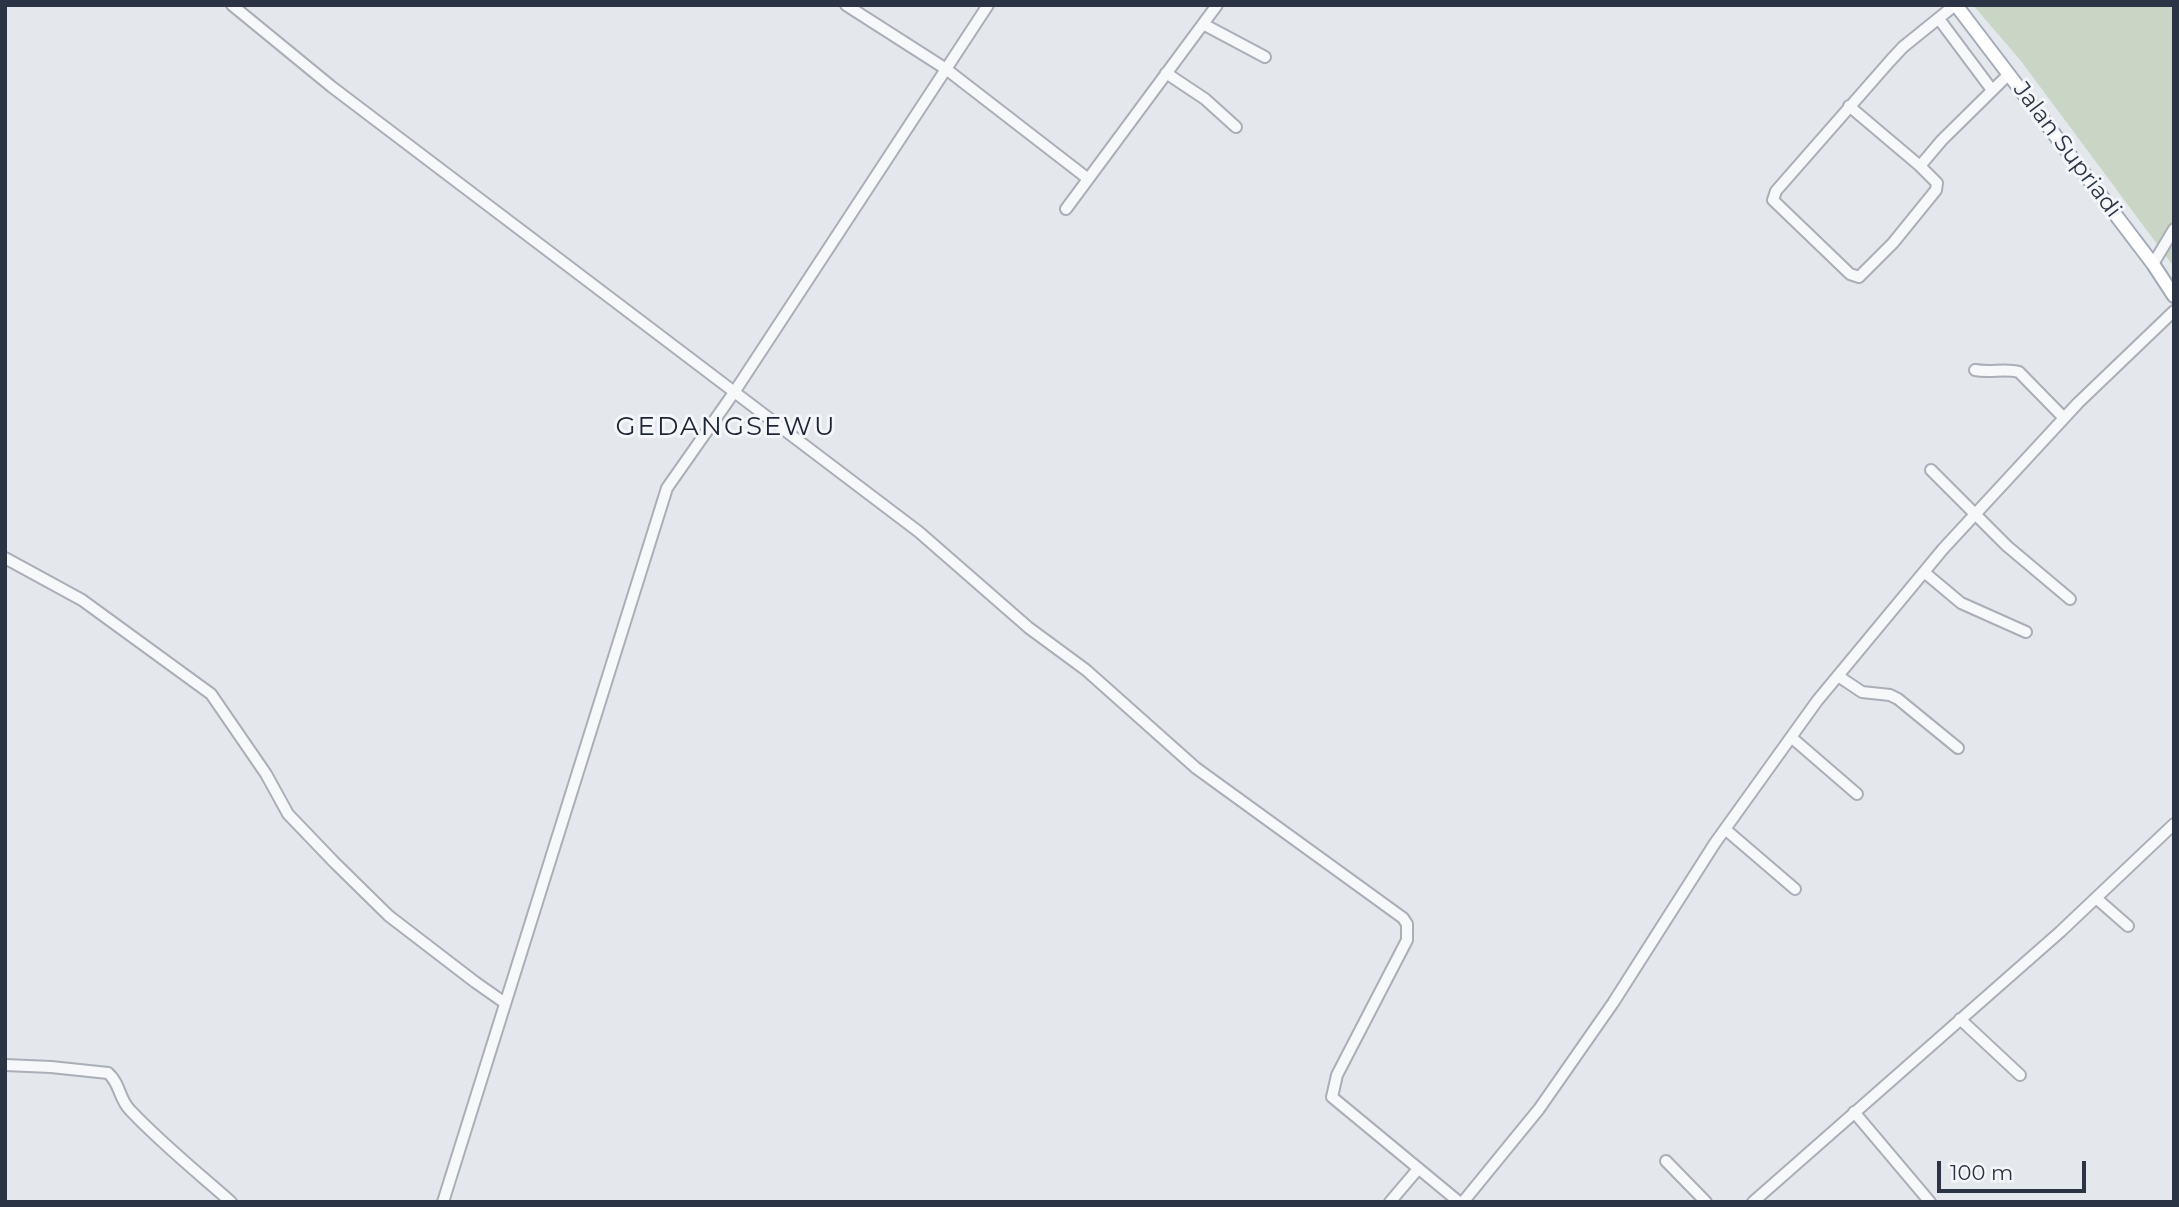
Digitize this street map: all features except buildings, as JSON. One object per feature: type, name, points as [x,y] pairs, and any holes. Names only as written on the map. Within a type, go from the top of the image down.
[{"type":"main road","name":"Jalan Supriadi","points":[[1956,5],[2153,264],[2174,296]]},
{"type":"street","points":[[232,5],[343,95],[919,532],[1029,628],[1086,670],[1196,768],[1403,918],[1407,925],[1407,940],[1337,1075],[1332,1097],[1461,1202],[1539,1110],[1617,996],[1725,829],[1817,701],[1976,514],[2064,418],[2174,311]]},
{"type":"street","points":[[846,5],[946,69],[1087,178]]},
{"type":"street","points":[[443,1202],[667,488],[735,391],[988,5]]},
{"type":"street","points":[[1066,209],[1217,5]]},
{"type":"street","points":[[1849,106],[1937,183],[1936,190],[1893,243],[1861,275],[1853,276],[1773,200],[1776,191],[1849,106],[1903,47],[1956,5]]},
{"type":"street","points":[[1939,19],[1992,90]]},
{"type":"street","points":[[1203,24],[1265,57]]},
{"type":"street","points":[[1166,73],[1205,99],[1237,127]]},
{"type":"street","points":[[1920,166],[2009,74]]},
{"type":"street","points":[[2153,264],[2174,229]]},
{"type":"street","points":[[1975,370],[1988,373],[2009,370],[2019,372],[2064,418]]},
{"type":"street","points":[[1931,470],[2007,546],[2070,599]]},
{"type":"street","points":[[5,558],[82,600],[211,694],[266,774],[288,814],[389,916],[505,1003]]},
{"type":"street","points":[[1924,572],[1961,603],[2026,632]]},
{"type":"street","points":[[1838,676],[1857,690],[1890,695],[1898,699],[1958,748]]},
{"type":"street","points":[[1791,737],[1857,794]]},
{"type":"street","points":[[1753,1202],[2060,932],[2174,824]]},
{"type":"street","points":[[1725,829],[1795,889]]},
{"type":"street","points":[[2096,898],[2128,926]]},
{"type":"street","points":[[1960,1019],[2020,1075]]},
{"type":"street","points":[[5,1065],[108,1073],[118,1086],[127,1107],[160,1140],[231,1202]]},
{"type":"street","points":[[1854,1112],[1922,1197],[1930,1202]]},
{"type":"street","points":[[1667,1161],[1706,1202]]},
{"type":"street","points":[[1390,1202],[1418,1169]]},
{"type":"green space","points":[[1973,5],[2174,5],[2174,267],[2021,61]]},
{"type":"district","name":"GEDANGSEWU","points":[[726,427]]}]
